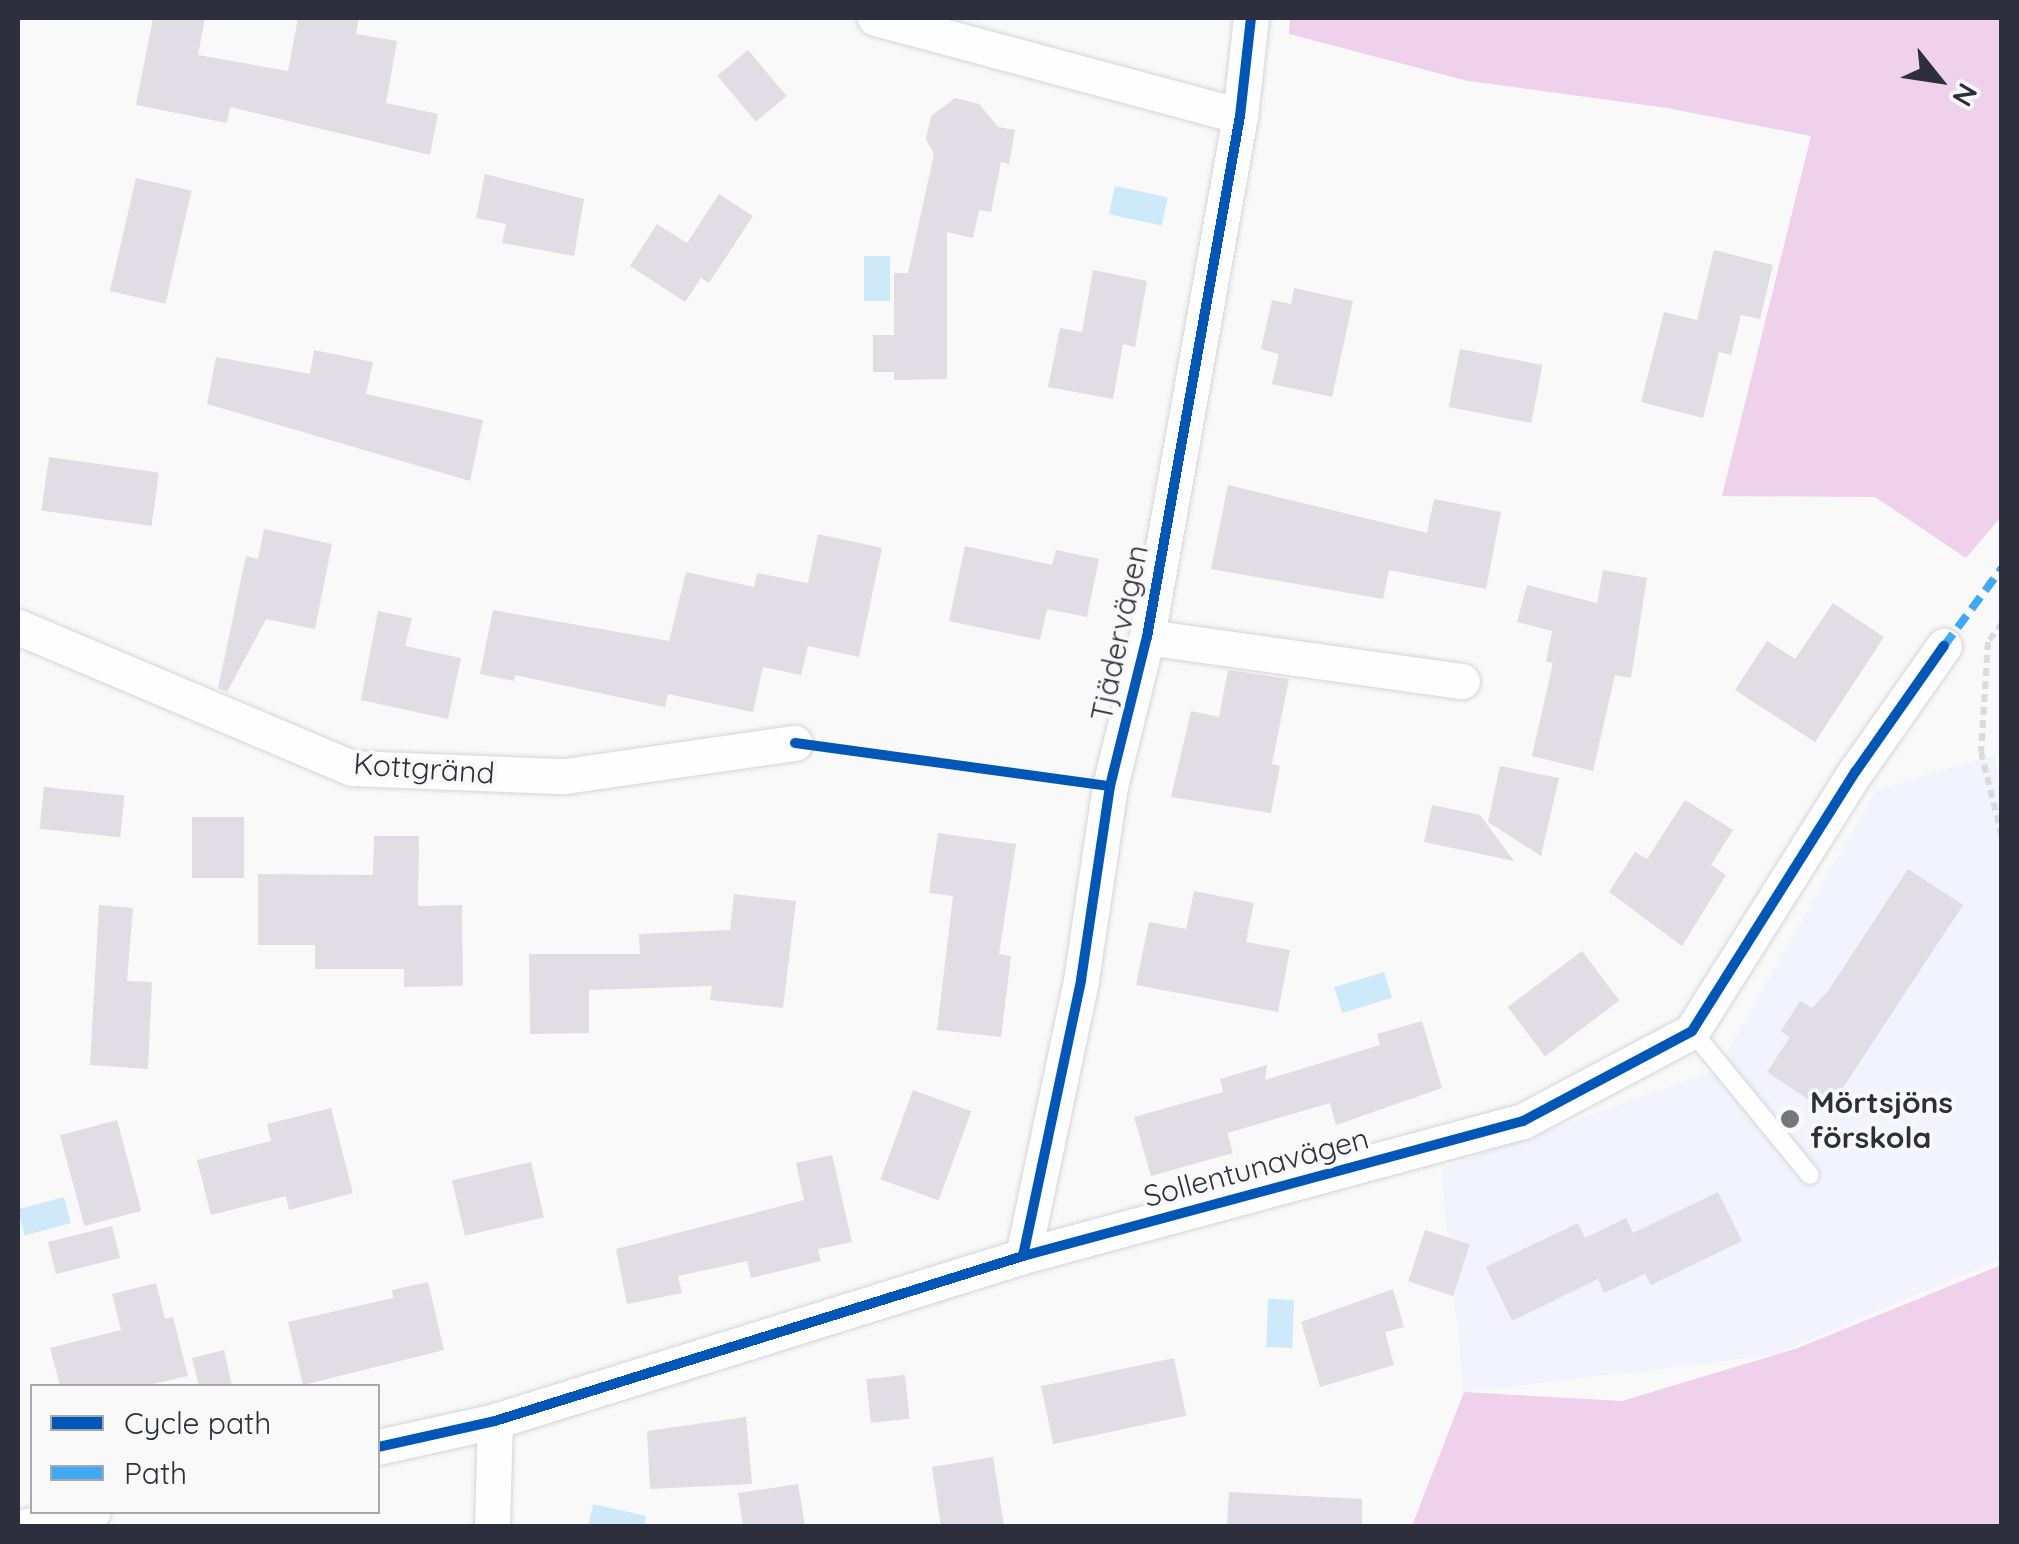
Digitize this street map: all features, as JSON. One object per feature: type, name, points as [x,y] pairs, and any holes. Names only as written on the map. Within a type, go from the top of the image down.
[{"type":"street","points":[[875,18],[1240,116]]},
{"type":"street","name":"Tjädervägen","points":[[1023,1256],[1081,980],[1110,786],[1147,637],[1240,116],[1251,18]]},
{"type":"street","name":"Kottgränd","points":[[18,626],[352,768],[565,776],[795,743]]},
{"type":"street","name":"Tjädervägen","points":[[1147,637],[1462,681]]},
{"type":"street","name":"Sollentunavägen","points":[[380,1448],[495,1421],[1023,1256],[1523,1121],[1692,1031],[1856,771],[1944,646]]},
{"type":"street","points":[[492,1526],[495,1421]]},
{"type":"street","points":[[27,1526],[84,1514]]},
{"type":"lane","points":[[1692,1031],[1810,1174]]},
{"type":"path","points":[[2002,622],[1988,642],[1981,752],[2002,838]]},
{"type":"shaded area","points":[[1290,18],[2001,18],[2001,517],[1966,558],[1875,497],[1722,496],[1811,136],[1667,108],[1468,81],[1289,34]]},
{"type":"shaded area","name":"Mörtsjöns förskola","points":[[1995,755],[2002,819],[2001,1259],[1774,1355],[1464,1392],[1441,1168],[1717,1070],[1876,790]]},
{"type":"shaded area","points":[[2001,1265],[2001,1526],[1412,1526],[1464,1392],[1622,1401],[1798,1348]]},
{"type":"water","points":[[1115,186],[1168,197],[1162,226],[1109,214]]},
{"type":"water","points":[[864,256],[890,256],[890,301],[864,301]]},
{"type":"water","points":[[1384,972],[1392,998],[1342,1013],[1334,987]]},
{"type":"water","points":[[64,1197],[71,1223],[25,1236],[18,1209]]},
{"type":"water","points":[[1268,1299],[1294,1300],[1292,1348],[1266,1347]]},
{"type":"water","points":[[593,1504],[646,1516],[644,1526],[588,1526]]},
{"type":"building","points":[[153,18],[205,18],[198,55],[288,71],[298,18],[359,18],[356,34],[397,41],[386,103],[438,114],[430,155],[230,107],[227,123],[136,105]]},
{"type":"building","points":[[748,50],[787,96],[756,122],[717,76]]},
{"type":"building","points":[[955,98],[979,104],[998,127],[1015,130],[1009,164],[1001,162],[991,212],[979,210],[973,238],[947,232],[947,379],[894,380],[894,372],[873,372],[873,335],[894,335],[894,273],[908,273],[934,154],[926,139],[931,116]]},
{"type":"building","points":[[485,174],[584,199],[574,256],[502,243],[506,224],[476,218]]},
{"type":"building","points":[[136,178],[192,191],[165,304],[110,291]]},
{"type":"building","points":[[719,194],[753,216],[709,283],[701,278],[685,302],[630,266],[657,224],[687,243]]},
{"type":"building","points":[[1714,250],[1773,265],[1760,319],[1741,315],[1731,355],[1719,352],[1703,418],[1641,402],[1664,312],[1697,320]]},
{"type":"building","points":[[1093,270],[1147,281],[1135,347],[1123,344],[1113,399],[1048,387],[1060,328],[1082,332]]},
{"type":"building","points":[[1294,288],[1353,301],[1332,397],[1272,384],[1279,354],[1261,349],[1272,300],[1291,304]]},
{"type":"building","points":[[1460,349],[1542,365],[1531,423],[1449,407]]},
{"type":"building","points":[[314,350],[373,362],[366,394],[483,420],[470,481],[207,404],[216,357],[310,374]]},
{"type":"building","points":[[49,457],[159,472],[151,526],[41,510]]},
{"type":"building","points":[[1228,485],[1427,533],[1434,499],[1501,512],[1486,589],[1389,570],[1383,599],[1211,569]]},
{"type":"building","points":[[264,529],[332,544],[315,629],[266,619],[227,692],[218,688],[246,556],[258,559]]},
{"type":"building","points":[[818,534],[882,548],[859,657],[808,646],[801,675],[763,667],[753,712],[668,694],[665,707],[515,675],[514,681],[480,674],[493,610],[669,641],[686,572],[754,587],[757,573],[808,583]]},
{"type":"building","points":[[965,546],[1052,565],[1056,550],[1099,559],[1087,617],[1047,609],[1040,640],[949,621]]},
{"type":"building","points":[[1603,570],[1647,578],[1631,678],[1615,675],[1593,771],[1532,756],[1553,663],[1546,662],[1552,631],[1517,622],[1527,585],[1597,603]]},
{"type":"building","points":[[1833,603],[1884,637],[1815,742],[1735,690],[1767,641],[1795,659]]},
{"type":"building","points":[[378,611],[412,618],[405,646],[461,658],[448,719],[361,700]]},
{"type":"building","points":[[1228,670],[1289,679],[1272,764],[1280,766],[1271,813],[1171,797],[1191,711],[1219,717]]},
{"type":"building","points":[[1500,766],[1559,778],[1541,856],[1488,822]]},
{"type":"building","points":[[44,787],[125,795],[120,837],[40,829]]},
{"type":"building","points":[[1685,800],[1733,830],[1711,865],[1726,875],[1682,946],[1609,892],[1635,852],[1647,859]]},
{"type":"building","points":[[1432,805],[1480,815],[1514,861],[1424,842]]},
{"type":"building","points":[[192,817],[244,817],[244,878],[192,878]]},
{"type":"building","points":[[938,833],[1016,844],[999,954],[1011,956],[1001,1037],[937,1030],[953,896],[929,893]]},
{"type":"building","points":[[374,836],[419,836],[418,906],[462,905],[463,986],[404,987],[404,969],[315,969],[315,945],[258,945],[258,874],[373,875]]},
{"type":"building","points":[[1908,869],[1963,905],[1827,1112],[1767,1072],[1790,1037],[1781,1031],[1800,1001],[1812,1008],[1828,991]]},
{"type":"building","points":[[1194,891],[1254,903],[1246,942],[1290,950],[1278,1012],[1136,985],[1149,922],[1186,929]]},
{"type":"building","points":[[734,894],[796,901],[783,1008],[710,1000],[712,986],[589,990],[589,1033],[530,1034],[529,954],[640,954],[639,934],[730,930]]},
{"type":"building","points":[[99,905],[133,908],[127,981],[152,982],[148,1069],[90,1065]]},
{"type":"building","points":[[1582,951],[1619,1001],[1545,1056],[1508,1007]]},
{"type":"building","points":[[1422,1021],[1442,1088],[1336,1125],[1330,1103],[1227,1133],[1233,1153],[1151,1176],[1134,1117],[1223,1092],[1220,1079],[1267,1065],[1265,1080],[1380,1045],[1377,1034]]},
{"type":"building","points":[[913,1090],[971,1111],[939,1200],[881,1179]]},
{"type":"building","points":[[331,1108],[353,1193],[289,1210],[286,1196],[211,1215],[197,1160],[271,1141],[267,1124]]},
{"type":"building","points":[[117,1120],[141,1211],[84,1226],[60,1135]]},
{"type":"building","points":[[832,1155],[852,1242],[818,1249],[821,1261],[751,1278],[747,1261],[678,1276],[682,1293],[627,1304],[616,1249],[804,1200],[796,1163]]},
{"type":"building","points":[[531,1162],[544,1218],[465,1236],[452,1180]]},
{"type":"building","points":[[1718,1192],[1742,1241],[1651,1285],[1645,1274],[1604,1293],[1598,1279],[1512,1321],[1486,1267],[1578,1223],[1585,1238],[1626,1218],[1633,1233]]},
{"type":"building","points":[[112,1226],[120,1258],[56,1274],[48,1242]]},
{"type":"building","points":[[1425,1230],[1470,1245],[1453,1296],[1408,1281]]},
{"type":"building","points":[[428,1282],[444,1350],[303,1384],[288,1322],[393,1298],[392,1290]]},
{"type":"building","points":[[156,1283],[165,1319],[173,1317],[188,1376],[153,1384],[59,1384],[50,1348],[121,1330],[112,1294]]},
{"type":"building","points":[[1393,1289],[1404,1327],[1385,1332],[1394,1365],[1320,1387],[1301,1322]]},
{"type":"building","points":[[224,1350],[232,1384],[198,1384],[192,1358]]},
{"type":"building","points":[[1174,1358],[1186,1416],[1053,1444],[1041,1386]]},
{"type":"building","points":[[905,1375],[910,1419],[871,1423],[866,1379]]},
{"type":"building","points":[[746,1417],[752,1484],[650,1489],[647,1431]]},
{"type":"building","points":[[993,1457],[1004,1526],[941,1526],[932,1467]]},
{"type":"building","points":[[798,1484],[805,1526],[743,1526],[738,1493]]},
{"type":"building","points":[[1229,1492],[1362,1499],[1362,1526],[1227,1526]]},
{"type":"marked path","points":[[1944,646],[2002,568]]},
{"type":"cycle path","points":[[1023,1256],[1081,980],[1110,786],[1147,637],[1240,116],[1251,18]]},
{"type":"cycle path","points":[[380,1447],[495,1421],[1023,1256],[1523,1121],[1692,1031],[1856,771],[1944,646]]},
{"type":"cycle path","points":[[795,743],[1110,786]]},
{"type":"place","name":"Mörtsjöns förskola","points":[[1790,1119]]}]
